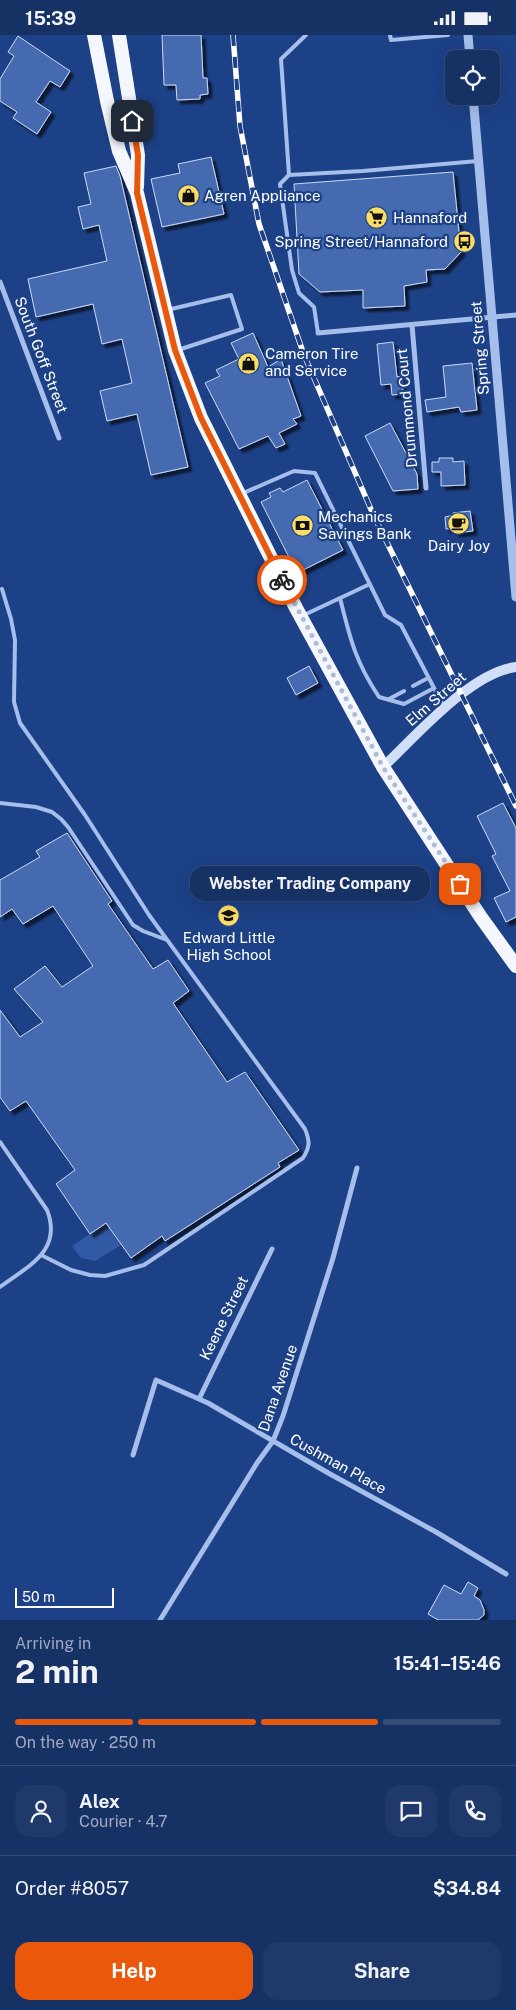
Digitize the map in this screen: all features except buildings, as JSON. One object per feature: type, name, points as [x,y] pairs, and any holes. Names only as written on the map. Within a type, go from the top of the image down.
[{"type":"highway","points":[[94,35],[119,151],[137,193],[175,350],[201,418],[300,617],[383,767],[480,916],[516,966]]},
{"type":"highway","points":[[119,35],[138,155],[137,193]]},
{"type":"main road","name":"Elm Street","points":[[383,767],[445,709],[483,679],[516,667]]},
{"type":"street","points":[[468,35],[469,50]]},
{"type":"street","name":"Spring Street","points":[[474,105],[516,597]]},
{"type":"street","name":"South Goff Street","points":[[0,282],[59,438]]},
{"type":"street","points":[[318,333],[516,315]]},
{"type":"street","name":"Drummond Court","points":[[412,325],[426,488]]},
{"type":"street","name":"Dana Avenue","points":[[160,1620],[257,1463],[273,1441],[283,1416],[333,1258],[357,1168]]},
{"type":"street","name":"Keene Street","points":[[199,1399],[272,1249]]},
{"type":"street","name":"Cushman Place","points":[[133,1455],[156,1380],[199,1399],[251,1427],[506,1574]]},
{"type":"lane","points":[[289,175],[281,59],[306,35]]},
{"type":"lane","points":[[390,35],[391,40],[404,37],[448,35]]},
{"type":"lane","points":[[318,333],[314,307],[300,293],[292,270],[280,184],[289,175],[478,161]]},
{"type":"lane","points":[[165,311],[231,295],[242,329],[175,350]]},
{"type":"lane","points":[[239,495],[294,471],[315,473],[385,615],[401,625],[445,709]]},
{"type":"lane","points":[[300,617],[370,584]]},
{"type":"lane","points":[[2,589],[15,640],[14,702],[20,723],[85,815],[149,915],[305,1129],[310,1139],[309,1149],[303,1158],[144,1265],[112,1274],[90,1275],[71,1270],[41,1255]]},
{"type":"lane","points":[[340,597],[351,643],[364,674],[379,697],[404,704],[434,688]]},
{"type":"lane","points":[[413,686],[428,678]]},
{"type":"lane","points":[[389,699],[404,691]]},
{"type":"lane","points":[[0,803],[36,807],[52,812],[68,827],[133,925],[142,931],[168,941]]},
{"type":"lane","points":[[0,1143],[47,1210],[52,1223],[49,1243],[41,1255],[0,1287]]},
{"type":"shaded area","points":[[106,1223],[121,1245],[95,1261],[81,1258],[72,1246]]},
{"type":"railway","points":[[233,35],[240,126],[259,224],[304,355],[373,514],[516,806]]},
{"type":"way so far","points":[[282,580],[359,726],[383,767],[460,884]]},
{"type":"place","name":"Agren Appliance","points":[[188,196]]},
{"type":"place","name":"Hannaford","points":[[377,218]]},
{"type":"place","name":"Spring Street/Hannaford","points":[[464,242]]},
{"type":"place","name":"Cameron Tire and Service","points":[[249,363]]},
{"type":"place","name":"Dairy Joy","points":[[459,523]]},
{"type":"place","name":"Mechanics Savings Bank","points":[[302,526]]},
{"type":"place","name":"Webster Trading Company","points":[[460,884]]},
{"type":"place","name":"Edward Little High School","points":[[229,915]]},
{"type":"route","points":[[132,121],[138,155],[137,193],[175,350],[201,418],[282,580]]}]
